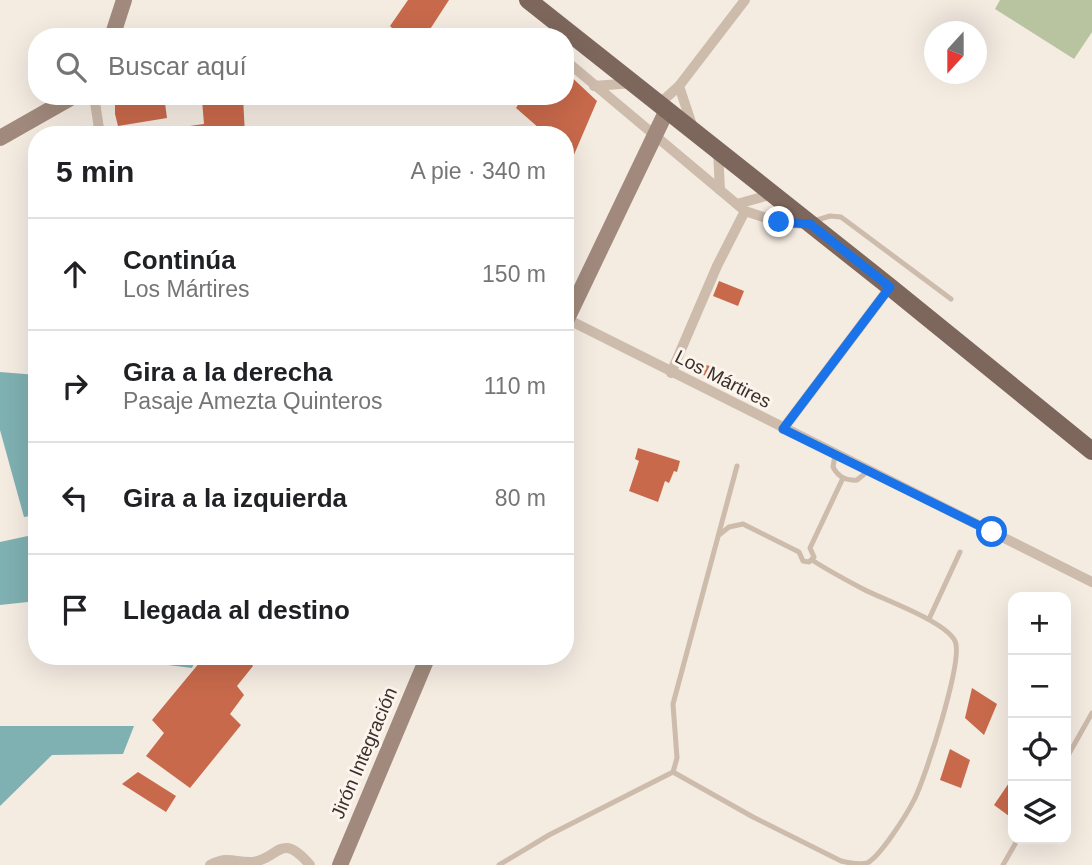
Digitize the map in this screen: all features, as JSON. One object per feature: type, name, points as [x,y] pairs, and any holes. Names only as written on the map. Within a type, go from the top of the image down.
[{"type":"main road","points":[[528,0],[555,28]]},
{"type":"main road","points":[[574,42],[633,83],[694,131],[1092,451]]},
{"type":"street","points":[[115,28],[124,0]]},
{"type":"street","points":[[574,303],[655,136],[663,107],[745,0]]},
{"type":"street","points":[[574,68],[741,207],[779,222],[810,224]]},
{"type":"street","points":[[594,86],[633,83]]},
{"type":"street","points":[[680,86],[694,131]]},
{"type":"street","points":[[0,138],[58,105]]},
{"type":"street","points":[[95,105],[99,126]]},
{"type":"street","points":[[718,150],[720,190]]},
{"type":"street","points":[[670,373],[741,207],[773,194]]},
{"type":"street","points":[[783,429],[890,287]]},
{"type":"street","name":"Los Mártires","points":[[574,324],[1092,582]]},
{"type":"street","name":"Jirón Integración","points":[[340,865],[424,665]]},
{"type":"street","points":[[210,865],[223,858],[257,861],[283,848],[298,853],[310,865]]},
{"type":"lane","points":[[810,224],[821,217],[841,217],[951,299]]},
{"type":"lane","points":[[835,455],[833,467],[843,478],[857,480],[867,471]]},
{"type":"lane","points":[[499,865],[549,835],[673,772],[677,758],[673,704],[737,466]]},
{"type":"lane","points":[[810,548],[843,478]]},
{"type":"lane","points":[[673,772],[753,817],[841,861],[865,864],[876,856],[914,800],[957,662],[957,645],[947,632],[929,620],[865,590],[812,560],[803,561],[799,552],[743,524],[729,527],[717,538]]},
{"type":"lane","points":[[799,552],[810,548]]},
{"type":"lane","points":[[810,548],[814,553],[812,560]]},
{"type":"lane","points":[[929,620],[960,552]]},
{"type":"lane","points":[[1071,750],[1092,713]]},
{"type":"lane","points":[[1003,865],[1015,844]]},
{"type":"green space","points":[[1000,0],[1092,0],[1092,32],[1074,59],[995,9]]},
{"type":"water","points":[[0,372],[28,374],[28,516],[24,517],[0,430]]},
{"type":"water","points":[[28,536],[28,602],[0,605],[0,542]]},
{"type":"water","points":[[168,665],[193,665],[192,668]]},
{"type":"water","points":[[0,726],[134,726],[123,754],[52,755],[0,806]]},
{"type":"building","points":[[408,0],[449,0],[431,28],[390,26]]},
{"type":"building","points":[[574,79],[597,101],[574,155],[574,126],[537,126],[516,108],[518,105],[574,105]]},
{"type":"building","points":[[115,105],[165,105],[167,118],[118,126]]},
{"type":"building","points":[[202,105],[243,105],[245,126],[190,126],[204,124]]},
{"type":"building","points":[[719,281],[744,291],[738,306],[713,296]]},
{"type":"building","points":[[706,365],[717,368],[714,378],[703,375]]},
{"type":"building","points":[[638,448],[680,461],[677,472],[674,471],[669,483],[665,481],[658,502],[629,491],[639,461],[635,459]]},
{"type":"building","points":[[198,665],[253,666],[237,686],[244,695],[230,714],[241,725],[190,788],[146,756],[164,733],[152,720]]},
{"type":"building","points":[[972,688],[997,704],[984,735],[965,718]]},
{"type":"building","points":[[950,749],[970,760],[961,788],[940,780]]},
{"type":"building","points":[[138,772],[176,796],[166,812],[122,784]]},
{"type":"building","points":[[1008,784],[1008,815],[994,805]]},
{"type":"route","points":[[779,222],[810,224],[890,287],[783,429],[992,532]]}]
